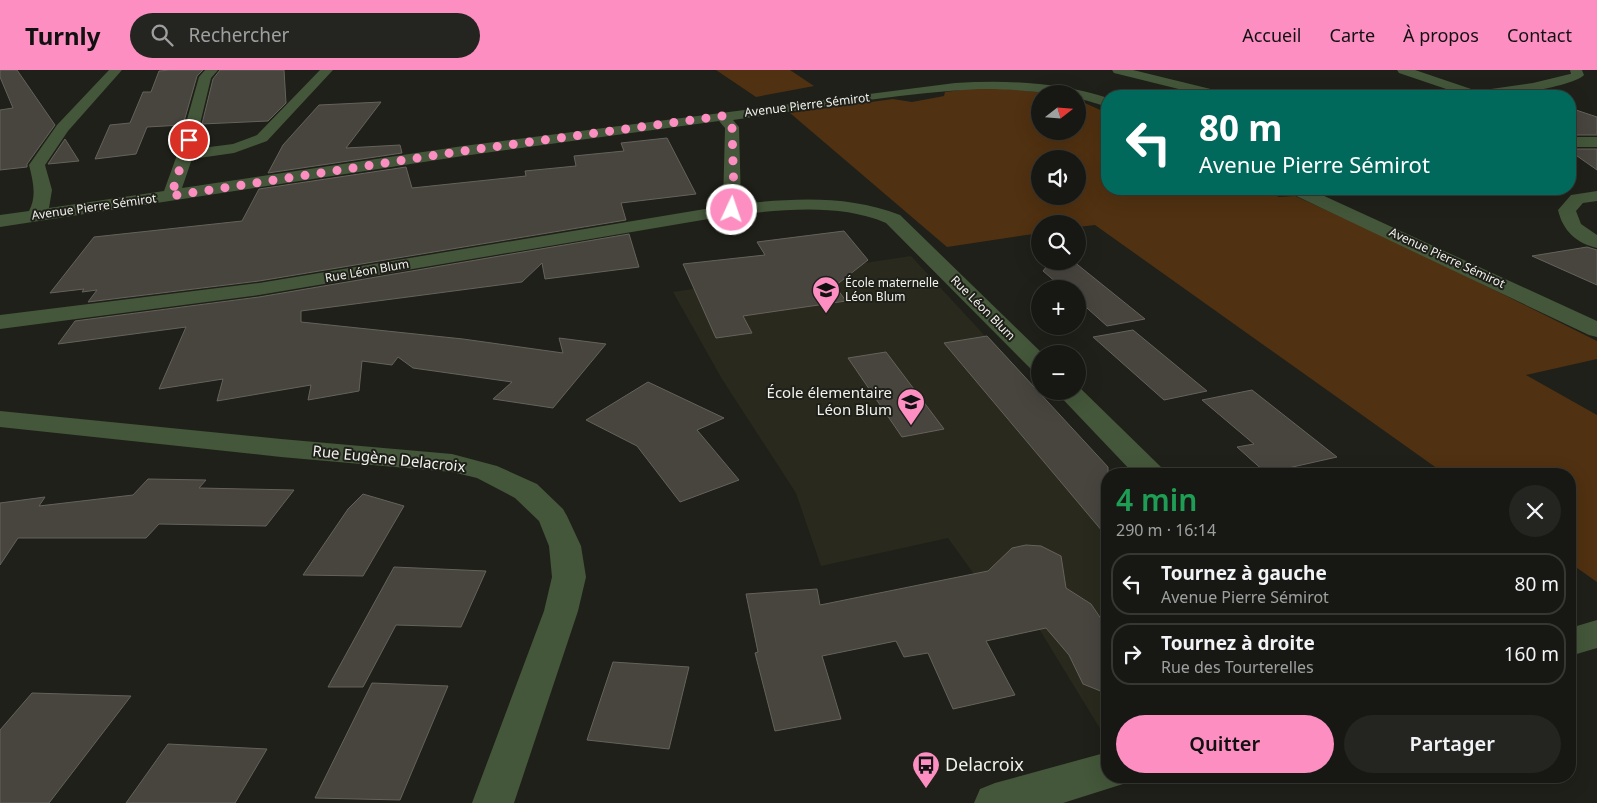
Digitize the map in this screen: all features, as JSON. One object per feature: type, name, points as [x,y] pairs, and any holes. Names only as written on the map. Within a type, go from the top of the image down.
[{"type":"street","points":[[36,215],[42,207],[44,190],[37,165],[62,128],[116,70]]},
{"type":"street","points":[[171,196],[185,155],[204,77],[212,70]]},
{"type":"street","points":[[185,155],[235,148],[262,138],[327,70]]},
{"type":"street","points":[[1118,70],[1198,90]]},
{"type":"street","points":[[1403,70],[1462,90]]},
{"type":"street","points":[[1520,90],[1574,77],[1578,75],[1576,70]]},
{"type":"street","points":[[1116,84],[1141,76]]},
{"type":"street","name":"Avenue Pierre Sémirot","points":[[0,221],[463,151],[722,116],[926,84],[1031,85]]},
{"type":"street","points":[[1086,93],[1100,89]]},
{"type":"street","name":"Avenue Pierre Sémirot","points":[[1086,95],[1101,100]]},
{"type":"street","points":[[722,116],[732,127],[734,196],[732,210]]},
{"type":"street","points":[[1576,142],[1597,142]]},
{"type":"street","name":"Avenue Pierre Sémirot","points":[[1309,195],[1597,330]]},
{"type":"street","points":[[1597,196],[1576,199],[1567,210],[1570,225],[1584,237],[1597,242]]},
{"type":"street","name":"Rue Léon Blum","points":[[0,322],[260,289],[732,210],[758,207],[843,206],[865,208],[893,219],[1031,355]]},
{"type":"street","points":[[1077,400],[1144,468]]},
{"type":"street","name":"Rue Eugène Delacroix","points":[[0,419],[281,448],[452,463],[487,472],[526,491],[552,516],[565,546],[569,577],[561,611],[493,803]]},
{"type":"street","points":[[1576,640],[1597,634]]},
{"type":"street","points":[[995,803],[1101,773]]},
{"type":"shaded area","points":[[716,70],[790,70],[814,86],[756,97]]},
{"type":"shaded area","points":[[984,87],[1031,91],[1031,140],[1086,140],[1086,104],[1101,110],[1101,195],[1295,196],[1410,248],[1597,341],[1597,359],[1526,375],[1597,415],[1597,582],[1576,567],[1576,468],[1437,468],[1095,225],[1086,226],[1086,215],[1031,215],[1031,234],[947,247],[790,113],[893,99],[912,102],[944,96],[945,92]]},
{"type":"shaded area","points":[[911,256],[1031,386],[1031,400],[1044,400],[1107,468],[1101,468],[1101,730],[1002,568],[974,574],[948,538],[821,566],[796,493],[722,379],[673,292]]},
{"type":"building","points":[[0,70],[17,70],[55,125],[27,164],[27,167],[0,170],[0,110],[13,108],[0,77]]},
{"type":"building","points":[[203,70],[197,76],[183,125],[147,127],[136,154],[95,159],[110,125],[130,123],[143,92],[151,92],[159,71]]},
{"type":"building","points":[[220,70],[284,70],[286,103],[268,121],[202,124],[213,79]]},
{"type":"building","points":[[381,102],[346,148],[400,145],[402,153],[268,173],[283,145],[319,105]]},
{"type":"building","points":[[1576,110],[1597,117],[1597,135],[1576,135]]},
{"type":"building","points":[[667,138],[696,194],[621,203],[626,220],[259,281],[88,302],[97,290],[82,292],[84,289],[50,293],[94,237],[242,221],[259,189],[406,167],[412,188],[526,176],[525,171],[576,166],[574,156],[624,151],[621,143]]},
{"type":"building","points":[[65,139],[79,161],[48,164]]},
{"type":"building","points":[[1576,149],[1597,149],[1597,170],[1576,155]]},
{"type":"building","points":[[844,231],[868,260],[835,286],[846,301],[743,316],[752,333],[716,338],[683,264],[765,255],[757,242]]},
{"type":"building","points":[[629,234],[639,267],[545,279],[542,263],[522,282],[301,311],[301,322],[463,339],[563,353],[559,338],[606,344],[553,408],[493,399],[512,382],[413,368],[398,357],[392,365],[362,361],[359,391],[308,400],[311,385],[217,401],[223,379],[159,389],[186,327],[58,344],[75,321],[259,297]]},
{"type":"building","points":[[1587,247],[1597,250],[1597,285],[1532,256]]},
{"type":"building","points":[[1084,270],[1145,319],[1107,326],[1086,307],[1086,280],[1054,280],[1043,271]]},
{"type":"building","points":[[1133,330],[1207,391],[1164,400],[1093,337]]},
{"type":"building","points":[[987,336],[1031,384],[1031,400],[1046,400],[1108,467],[1101,468],[1101,530],[944,343]]},
{"type":"building","points":[[886,352],[944,429],[902,437],[848,358]]},
{"type":"building","points":[[648,382],[724,418],[697,430],[739,480],[680,502],[637,446],[586,420]]},
{"type":"building","points":[[1252,390],[1337,457],[1288,468],[1260,468],[1237,447],[1254,444],[1202,400]]},
{"type":"building","points":[[148,479],[206,480],[199,488],[294,490],[266,526],[159,524],[146,538],[18,538],[0,565],[0,503],[45,497],[39,506],[133,495]]},
{"type":"building","points":[[363,494],[404,506],[363,576],[303,575],[348,509]]},
{"type":"building","points":[[1026,545],[1041,546],[1061,556],[1066,588],[1091,604],[1101,619],[1101,691],[1083,684],[1069,655],[1046,628],[986,641],[1015,695],[953,709],[928,653],[904,657],[896,641],[822,656],[841,719],[775,731],[755,653],[758,652],[746,594],[817,589],[820,605],[988,571],[1012,548]]},
{"type":"building","points":[[394,567],[486,571],[461,627],[396,625],[363,687],[328,687]]},
{"type":"building","points":[[613,662],[689,667],[669,749],[587,740]]},
{"type":"building","points":[[372,683],[448,686],[400,800],[315,798]]},
{"type":"building","points":[[32,693],[131,696],[49,803],[0,803],[0,730]]},
{"type":"building","points":[[168,744],[267,749],[235,803],[126,803]]},
{"type":"place","name":"École maternelle Léon Blum","points":[[826,314]]},
{"type":"place","name":"École élementaire Léon Blum","points":[[911,426]]},
{"type":"place","name":"Delacroix","points":[[926,789]]},
{"type":"route","points":[[189,140],[171,196],[463,151],[722,116],[732,127],[734,196],[732,210]]}]
